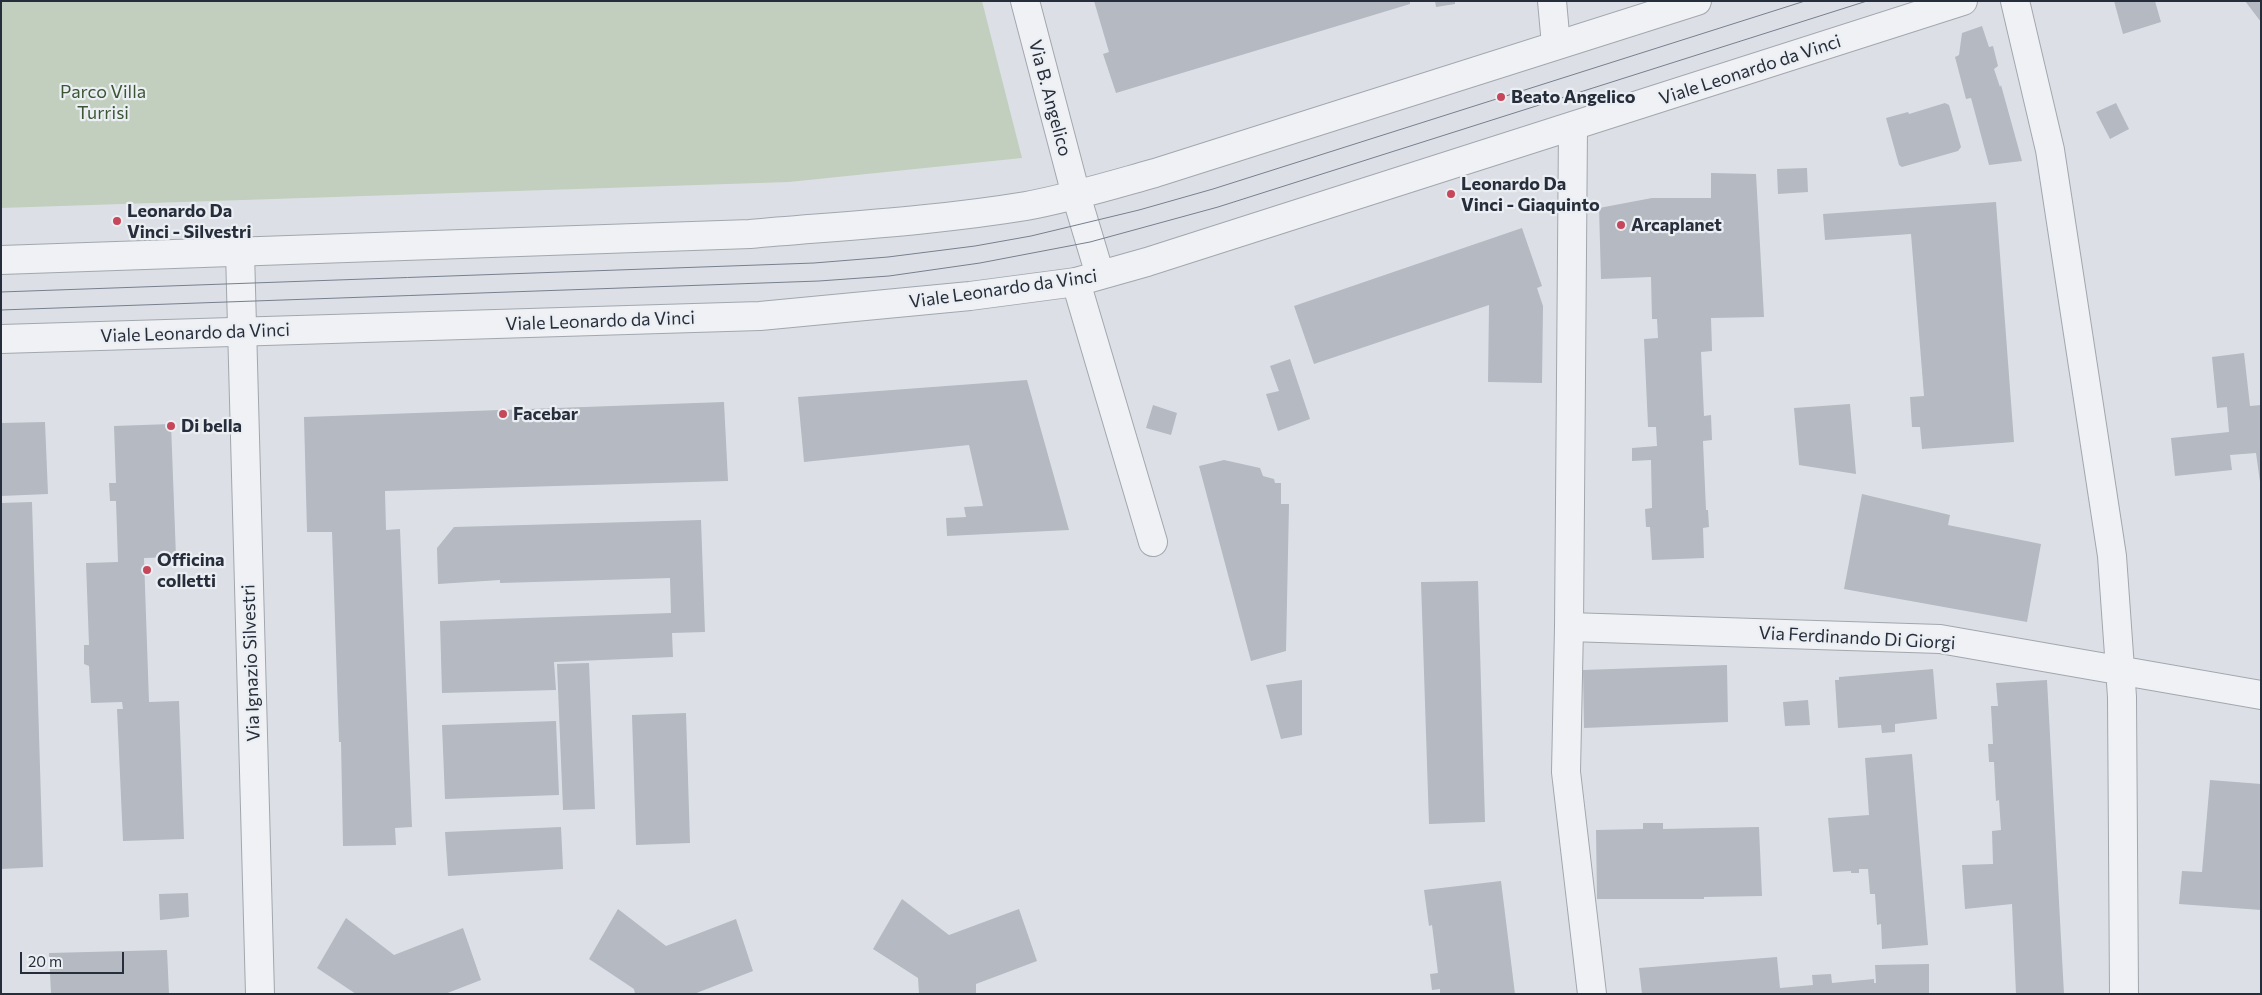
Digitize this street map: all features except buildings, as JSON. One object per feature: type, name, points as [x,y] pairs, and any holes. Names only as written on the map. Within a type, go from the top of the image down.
[{"type":"street","name":"Via B. Angelico","points":[[1025,1],[1076,195],[1088,278],[1154,542]]},
{"type":"street","points":[[1552,1],[1556,45]]},
{"type":"street","points":[[1,260],[750,234],[946,216],[1025,206],[1076,195],[1155,173],[1697,1]]},
{"type":"street","name":"Viale Leonardo da Vinci","points":[[1,340],[760,316],[960,297],[1088,278],[1147,262],[1574,127],[1963,1]]},
{"type":"street","points":[[2015,1],[2050,150],[2112,556],[2122,697],[2124,994]]},
{"type":"street","points":[[1574,127],[1566,772],[1592,994]]},
{"type":"street","name":"Via Ignazio Silvestri","points":[[240,252],[260,994]]},
{"type":"street","name":"Via Ferdinando Di Giorgi","points":[[1569,627],[1940,638],[2261,694]]},
{"type":"green space","name":"Parco Villa Turrisi","points":[[1,1],[982,1],[1022,158],[789,182],[1,208]]},
{"type":"tram line","points":[[1,292],[814,263],[888,257],[975,246],[1031,236],[1139,210],[1213,189],[1805,1]]},
{"type":"tram line","points":[[1,310],[819,281],[889,276],[980,263],[1090,242],[1218,207],[1867,1]]},
{"type":"place","name":"Beato Angelico","points":[[1501,97]]},
{"type":"place","name":"Leonardo Da Vinci - Giaquinto","points":[[1451,194]]},
{"type":"place","name":"Leonardo Da Vinci - Silvestri","points":[[117,221]]},
{"type":"place","name":"Arcaplanet","points":[[1621,225]]},
{"type":"place","name":"Facebar","points":[[503,414]]},
{"type":"place","name":"Di bella","points":[[171,426]]},
{"type":"place","name":"Officina colletti","points":[[147,570]]}]
